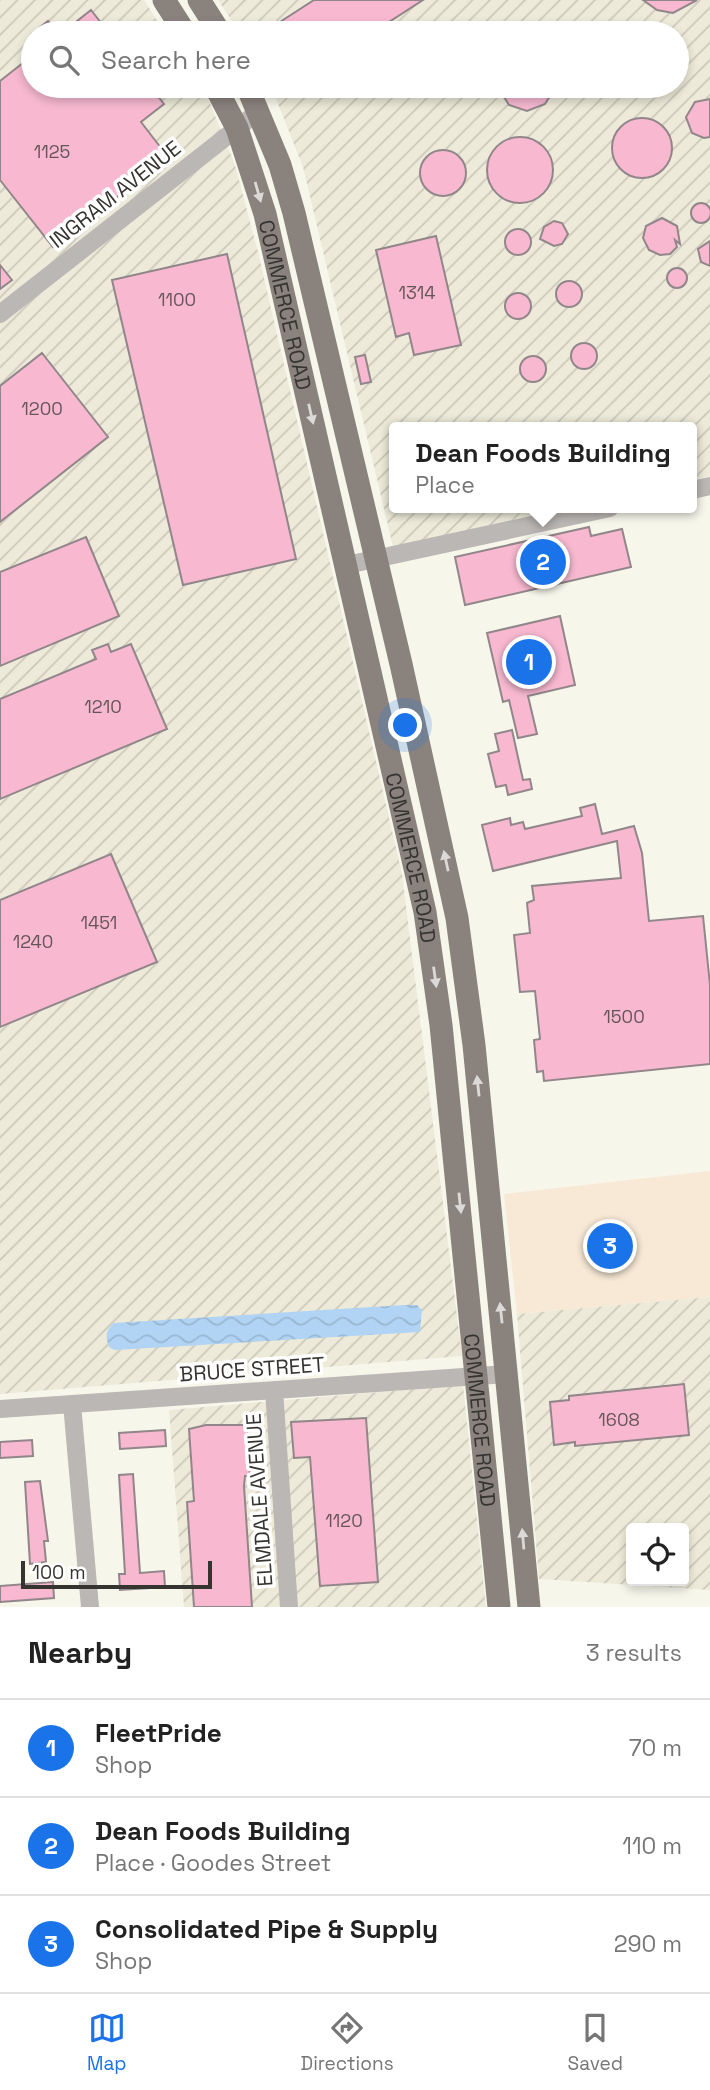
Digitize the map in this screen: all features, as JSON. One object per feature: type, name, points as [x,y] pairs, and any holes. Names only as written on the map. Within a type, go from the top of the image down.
[{"type":"main road","points":[[164,0],[177,21]]},
{"type":"main road","points":[[199,0],[212,21]]},
{"type":"main road","name":"COMMERCE ROAD","points":[[221,98],[237,128],[265,214],[417,866],[432,957],[499,1607]]},
{"type":"main road","name":"COMMERCE ROAD","points":[[253,98],[294,213],[447,863],[459,930],[530,1607]]},
{"type":"street","name":"INGRAM AVENUE","points":[[0,314],[259,111]]},
{"type":"street","points":[[347,565],[587,513]]},
{"type":"street","name":"BRUCE STREET","points":[[0,1409],[507,1374]]},
{"type":"street","name":"ELMDALE AVENUE","points":[[274,1390],[289,1607]]},
{"type":"street","points":[[72,1405],[89,1607]]},
{"type":"shaded area","points":[[0,0],[144,0],[157,21],[21,21],[21,98],[207,98],[235,165],[258,252],[402,874],[462,1356],[0,1394]]},
{"type":"shaded area","points":[[218,0],[710,0],[710,476],[697,479],[697,422],[389,422],[389,513],[545,513],[393,547],[303,167],[276,98],[689,98],[689,21],[232,21]]},
{"type":"shaded area","points":[[710,1171],[710,1297],[517,1314],[504,1194]]},
{"type":"shaded area","points":[[710,1297],[710,1590],[648,1586],[689,1586],[689,1523],[626,1523],[626,1585],[539,1579],[517,1314]]},
{"type":"shaded area","points":[[463,1385],[486,1607],[184,1607],[169,1410]]},
{"type":"water","points":[[417,1305],[422,1310],[420,1332],[115,1350],[110,1348],[107,1338],[107,1332],[114,1323]]},
{"type":"building","points":[[314,0],[423,0],[391,21],[282,21]]},
{"type":"building","points":[[643,0],[697,0],[673,13],[657,10]]},
{"type":"building","points":[[91,10],[100,21],[77,21]]},
{"type":"building","points":[[21,64],[21,98],[159,98],[164,104],[141,122],[168,157],[53,247],[0,180],[0,81]]},
{"type":"building","points":[[505,98],[549,98],[545,104],[527,111],[509,105]]},
{"type":"building","points":[[710,99],[710,137],[704,138],[692,133],[686,117],[695,102]]},
{"type":"building","points":[[642,118],[659,123],[667,131],[672,148],[667,165],[659,173],[642,178],[625,173],[617,165],[612,148],[617,131],[625,123]]},
{"type":"building","points":[[520,137],[533,139],[548,152],[553,170],[551,183],[538,198],[520,203],[507,201],[492,188],[487,170],[489,157],[502,142]]},
{"type":"building","points":[[443,150],[459,157],[466,173],[459,189],[443,196],[427,189],[420,173],[427,157]]},
{"type":"building","points":[[701,203],[708,206],[711,213],[708,220],[701,223],[694,220],[691,213],[694,206]]},
{"type":"building","points":[[662,218],[677,226],[680,244],[675,240],[677,247],[670,254],[660,255],[649,250],[643,238],[646,226]]},
{"type":"building","points":[[554,221],[562,223],[568,234],[562,244],[554,246],[540,239],[544,227]]},
{"type":"building","points":[[518,229],[527,233],[531,242],[527,251],[518,255],[509,251],[505,242],[509,233]]},
{"type":"building","points":[[436,236],[461,345],[414,355],[409,333],[396,337],[376,250]]},
{"type":"building","points":[[710,241],[710,266],[701,262],[698,249]]},
{"type":"building","points":[[227,254],[296,559],[183,585],[112,280]]},
{"type":"building","points":[[0,265],[12,280],[0,289]]},
{"type":"building","points":[[677,268],[684,271],[687,278],[684,285],[677,288],[670,285],[667,278],[670,271]]},
{"type":"building","points":[[569,281],[578,285],[582,294],[578,303],[569,307],[560,303],[556,294],[560,285]]},
{"type":"building","points":[[518,293],[527,297],[531,306],[527,315],[518,319],[509,315],[505,306],[509,297]]},
{"type":"building","points":[[584,343],[593,347],[597,356],[593,365],[584,369],[575,365],[571,356],[575,347]]},
{"type":"building","points":[[42,353],[108,437],[0,522],[0,386]]},
{"type":"building","points":[[365,355],[371,382],[361,384],[355,357]]},
{"type":"building","points":[[533,356],[542,360],[546,369],[542,378],[533,382],[524,378],[520,369],[524,360]]},
{"type":"building","points":[[589,527],[591,536],[622,529],[631,567],[465,605],[455,557]]},
{"type":"building","points":[[86,537],[119,616],[0,666],[0,572]]},
{"type":"building","points":[[560,616],[575,685],[528,696],[537,734],[518,738],[509,700],[503,702],[487,633]]},
{"type":"building","points":[[108,644],[111,652],[131,644],[167,729],[0,799],[0,699],[96,659],[92,650]]},
{"type":"building","points":[[512,730],[523,780],[530,779],[532,789],[508,795],[506,785],[496,787],[488,754],[499,751],[495,734]]},
{"type":"building","points":[[595,804],[602,834],[634,826],[642,853],[649,921],[703,916],[710,985],[710,1064],[544,1081],[543,1071],[537,1072],[534,1040],[540,1039],[535,991],[520,992],[514,935],[530,933],[527,903],[534,900],[532,886],[621,878],[617,841],[493,871],[482,825],[510,818],[511,825],[523,822],[525,829],[582,816],[580,808]]},
{"type":"building","points":[[111,854],[157,962],[0,1027],[0,900]]},
{"type":"building","points":[[684,1384],[689,1435],[575,1446],[575,1442],[554,1445],[550,1402],[569,1400],[569,1396]]},
{"type":"building","points":[[366,1418],[378,1582],[320,1586],[310,1457],[294,1458],[291,1422]]},
{"type":"building","points":[[206,1425],[246,1425],[250,1476],[245,1476],[244,1486],[252,1607],[194,1607],[187,1502],[194,1501],[189,1429]]},
{"type":"building","points":[[165,1430],[166,1446],[120,1449],[119,1433]]},
{"type":"building","points":[[32,1440],[33,1456],[0,1458],[0,1442]]},
{"type":"building","points":[[133,1474],[140,1573],[164,1571],[165,1587],[120,1590],[119,1574],[125,1574],[119,1475]]},
{"type":"building","points":[[40,1481],[48,1541],[44,1541],[46,1562],[30,1564],[25,1482]]},
{"type":"building","points":[[53,1582],[54,1598],[0,1602],[0,1586]]},
{"type":"place","name":"Dean Foods Building","points":[[543,562]]},
{"type":"place","name":"FleetPride","points":[[529,662]]},
{"type":"place","name":"Consolidated Pipe & Supply","points":[[610,1246]]}]
